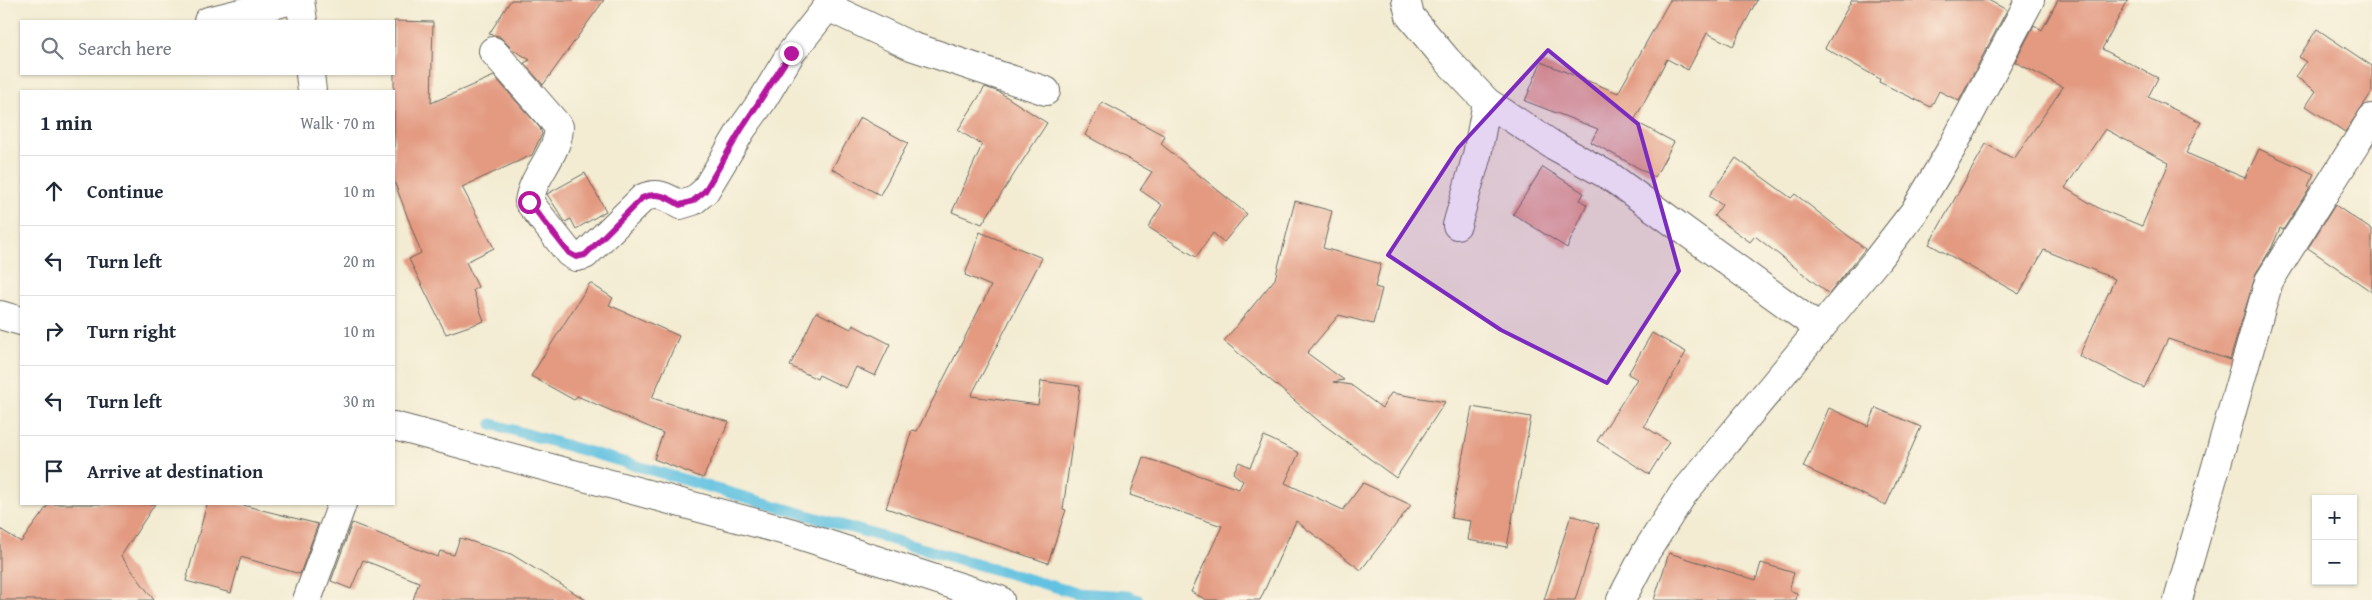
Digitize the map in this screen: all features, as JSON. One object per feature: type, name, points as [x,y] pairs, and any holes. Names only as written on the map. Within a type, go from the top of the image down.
[{"type":"street","points":[[212,20],[293,0]]},
{"type":"street","points":[[300,0],[303,20]]},
{"type":"street","points":[[1406,0],[1410,16],[1447,60],[1487,102],[1551,144],[1611,177],[1820,329]]},
{"type":"street","points":[[1621,600],[1646,552],[1683,494],[1914,212],[1953,146],[2030,0]]},
{"type":"street","points":[[493,51],[559,128],[558,142],[531,189],[529,202],[569,253],[576,257],[585,255],[642,198],[652,193],[664,196],[680,205],[693,201],[705,191],[742,128],[791,53],[831,4],[911,46],[1046,91]]},
{"type":"street","points":[[310,75],[312,90]]},
{"type":"street","points":[[1458,225],[1477,155],[1487,102]]},
{"type":"street","points":[[2178,600],[2269,281],[2372,118]]},
{"type":"street","points":[[0,315],[20,321]]},
{"type":"street","points":[[395,426],[793,533],[1000,600]]},
{"type":"street","points":[[307,600],[342,505]]},
{"type":"highlighted area","points":[[1548,50],[1638,124],[1679,271],[1607,383],[1501,330],[1388,255],[1458,148]]},
{"type":"building","points":[[511,0],[604,0],[543,85],[524,63],[530,60],[512,49],[499,36],[489,34]]},
{"type":"building","points":[[1670,0],[1757,0],[1733,46],[1707,33],[1688,70],[1667,59],[1634,121],[1674,142],[1655,177],[1591,142],[1598,129],[1525,101],[1541,62],[1618,93]]},
{"type":"building","points":[[1852,0],[1988,0],[2007,10],[1959,101],[1939,91],[1931,107],[1879,82],[1880,79],[1825,48]]},
{"type":"building","points":[[2058,0],[2128,0],[2102,49],[2158,78],[2148,97],[2201,122],[2186,153],[2245,178],[2259,149],[2314,174],[2308,186],[2310,187],[2283,230],[2280,228],[2272,247],[2256,273],[2230,360],[2168,339],[2144,388],[2079,356],[2115,279],[2044,250],[2019,294],[1929,244],[1986,144],[2014,159],[2063,87],[2015,62],[2034,25],[2042,30]],"holes":[[[2105,129],[2169,163],[2142,226],[2100,209],[2065,188]]]},
{"type":"building","points":[[395,21],[433,22],[431,103],[494,76],[540,128],[542,134],[532,155],[462,187],[494,248],[466,262],[478,287],[473,290],[484,321],[446,334],[409,259],[421,253],[395,184]]},
{"type":"building","points":[[2317,29],[2372,66],[2372,92],[2345,132],[2306,106],[2316,91],[2296,77],[2306,62],[2299,57]]},
{"type":"building","points":[[985,87],[999,92],[1047,123],[982,224],[952,212],[982,145],[958,130]]},
{"type":"building","points":[[1102,102],[1165,136],[1161,144],[1247,214],[1224,242],[1213,233],[1196,257],[1148,227],[1162,205],[1140,190],[1152,172],[1085,135]]},
{"type":"building","points":[[860,117],[908,143],[880,195],[832,169]]},
{"type":"building","points":[[1736,158],[1791,198],[1795,194],[1865,249],[1829,294],[1755,236],[1750,242],[1714,216],[1722,205],[1709,196]]},
{"type":"building","points":[[1543,167],[1584,193],[1580,200],[1587,205],[1567,248],[1513,214]]},
{"type":"building","points":[[585,173],[606,211],[576,229],[571,219],[565,222],[547,194]]},
{"type":"building","points":[[1295,201],[1332,211],[1323,248],[1381,264],[1375,287],[1382,289],[1373,324],[1339,315],[1307,353],[1344,380],[1333,382],[1351,385],[1382,408],[1391,393],[1445,402],[1396,478],[1320,422],[1224,341],[1275,279]]},
{"type":"building","points":[[2335,205],[2372,230],[2372,292],[2308,248]]},
{"type":"building","points":[[980,232],[1042,258],[971,396],[1038,405],[1041,381],[1080,386],[1063,509],[1066,510],[1048,563],[886,508],[912,430],[917,431],[991,286],[965,275]]},
{"type":"building","points":[[590,283],[613,298],[609,305],[679,336],[652,398],[729,422],[703,478],[654,459],[663,433],[577,396],[574,400],[531,376]]},
{"type":"building","points":[[816,312],[851,329],[853,325],[890,344],[875,376],[856,367],[846,388],[819,375],[817,379],[790,366]]},
{"type":"building","points":[[1652,333],[1686,352],[1644,426],[1669,442],[1649,474],[1597,441],[1637,379],[1628,374]]},
{"type":"building","points":[[1472,407],[1531,417],[1507,547],[1468,540],[1471,521],[1451,518]]},
{"type":"building","points":[[1829,408],[1868,426],[1876,408],[1921,427],[1886,505],[1803,467]]},
{"type":"building","points":[[1264,436],[1299,453],[1285,483],[1343,510],[1363,483],[1411,505],[1361,570],[1296,521],[1260,600],[1207,600],[1191,592],[1222,526],[1130,495],[1143,457],[1239,489],[1243,481],[1233,473],[1239,462],[1250,467]]},
{"type":"building","points":[[48,505],[154,505],[121,556],[154,600],[0,600],[0,529],[21,542]]},
{"type":"building","points":[[207,505],[242,505],[318,524],[300,574],[241,557],[231,593],[186,581]]},
{"type":"building","points":[[1571,515],[1599,524],[1575,600],[1544,600]]},
{"type":"building","points":[[352,523],[438,557],[440,551],[454,555],[460,538],[511,554],[586,600],[413,600],[419,582],[363,560],[351,589],[331,581]]},
{"type":"building","points":[[1669,553],[1756,580],[1761,563],[1794,573],[1789,590],[1797,593],[1796,600],[1654,600]]},
{"type":"waterway","points":[[492,424],[1076,593],[1127,596],[1138,600]]},
{"type":"route","points":[[529,202],[569,253],[576,257],[585,255],[642,198],[652,193],[664,196],[680,205],[693,201],[705,191],[742,128],[762,101],[791,53]]}]
